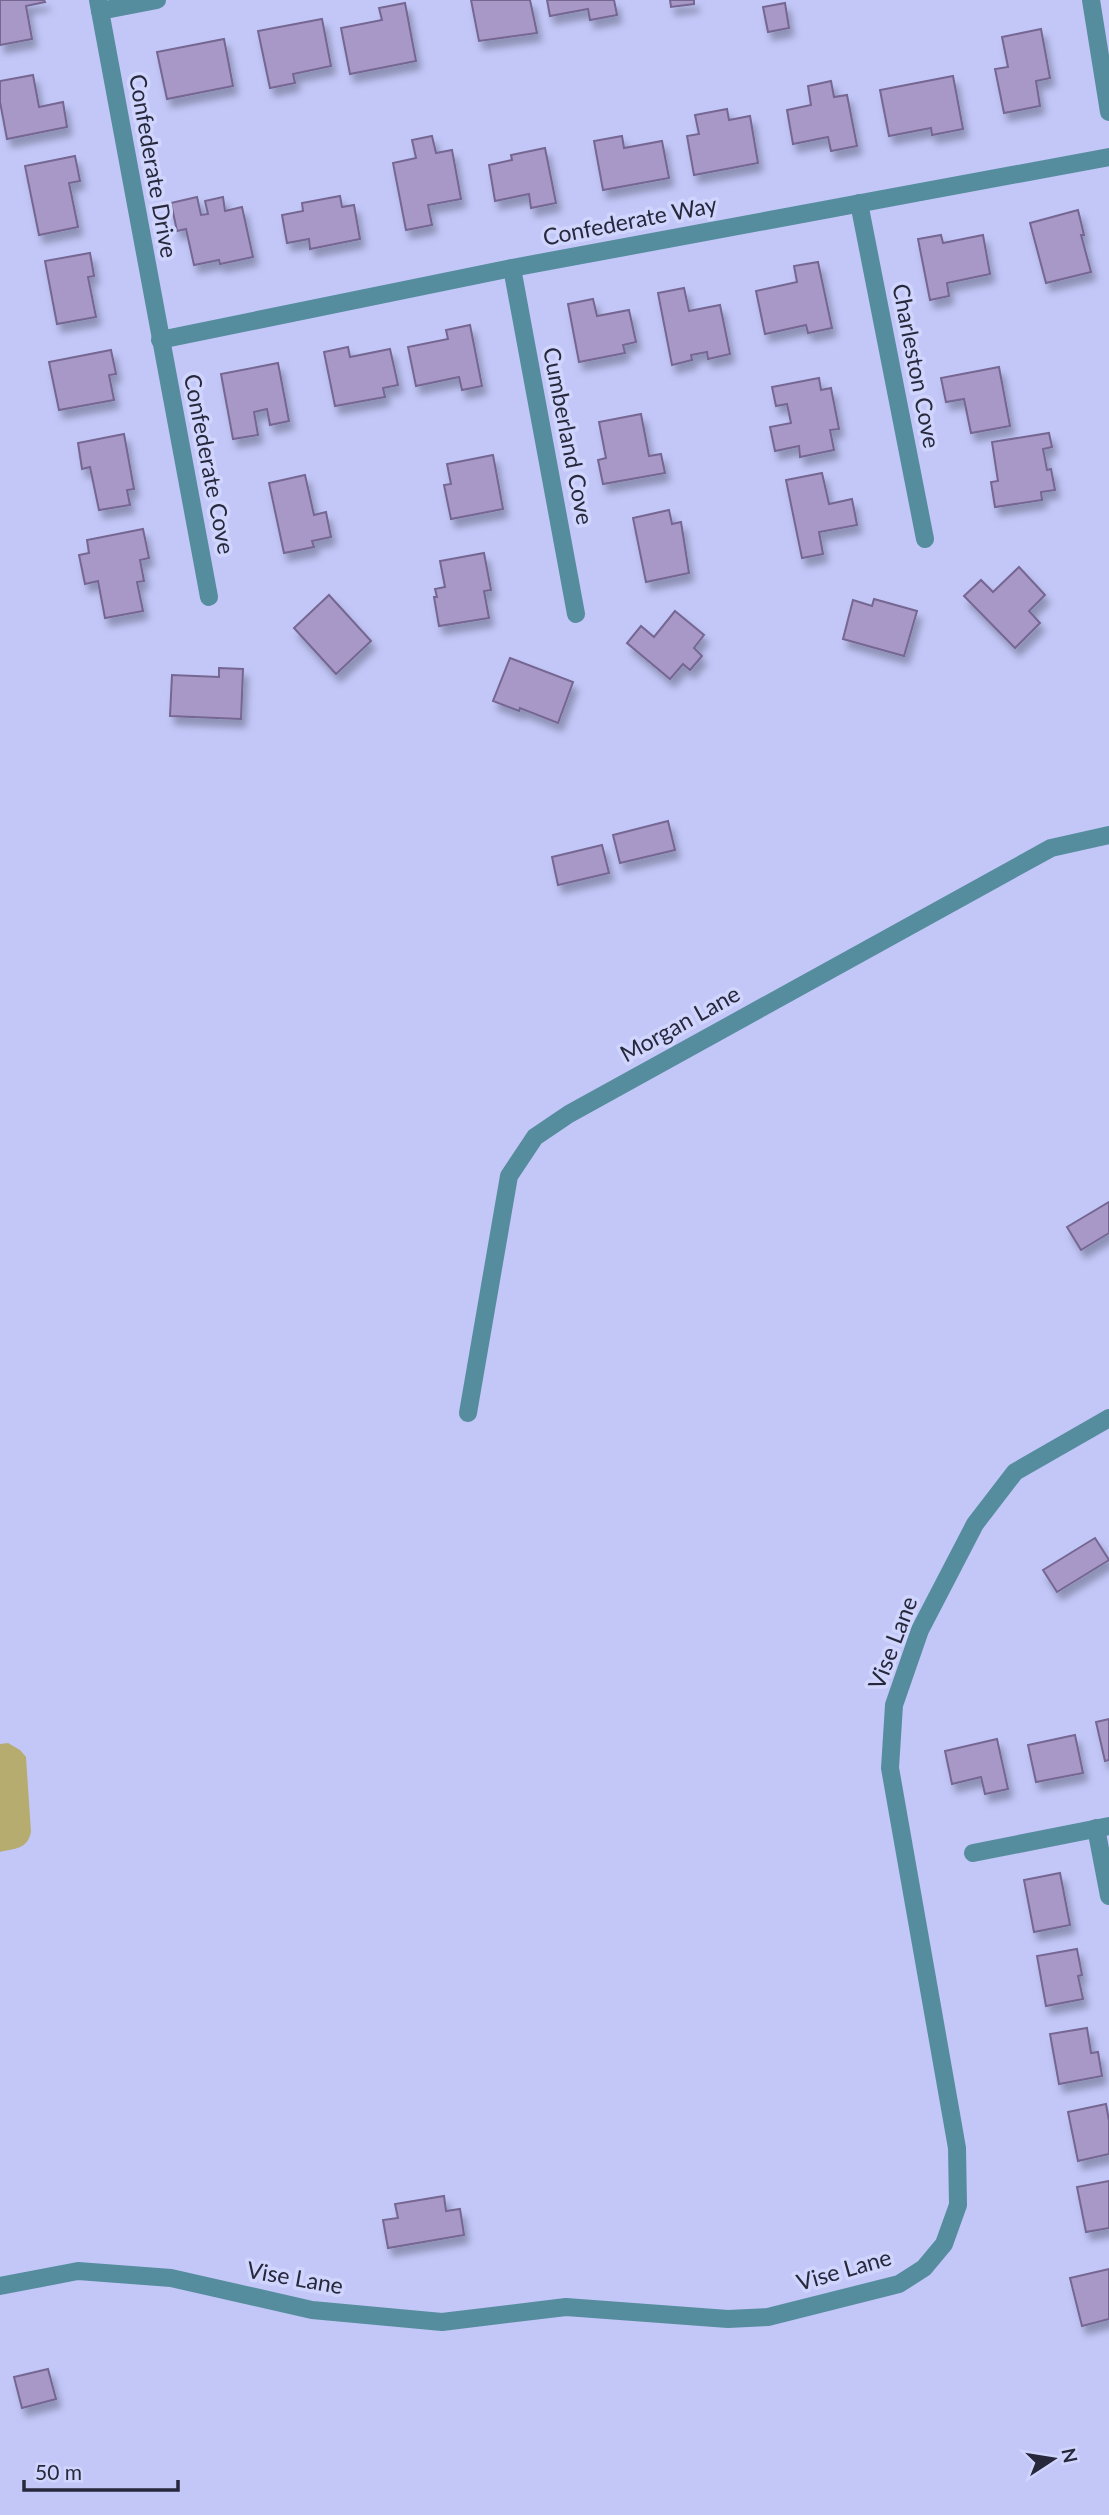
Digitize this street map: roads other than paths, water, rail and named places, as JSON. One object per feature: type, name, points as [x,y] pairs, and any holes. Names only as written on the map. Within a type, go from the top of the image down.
[{"type":"street","points":[[99,5],[158,0]]},
{"type":"street","points":[[1091,0],[1109,112]]},
{"type":"street","name":"Confederate Drive","points":[[99,5],[160,340]]},
{"type":"street","name":"Confederate Way","points":[[160,340],[512,268],[1109,157]]},
{"type":"street","name":"Charleston Cove","points":[[859,203],[925,539]]},
{"type":"street","name":"Cumberland Cove","points":[[512,268],[576,614]]},
{"type":"street","name":"Confederate Cove","points":[[160,340],[209,597]]},
{"type":"street","name":"Morgan Lane","points":[[468,1413],[509,1176],[536,1137],[569,1114],[1051,848],[1109,835]]},
{"type":"street","name":"Vise Lane","points":[[0,2286],[78,2271],[172,2278],[312,2310],[442,2322],[566,2307],[728,2319],[768,2316],[899,2284],[924,2268],[944,2244],[958,2205],[957,2148],[890,1768],[894,1705],[920,1630],[975,1524],[1015,1472],[1109,1418]]},
{"type":"street","points":[[973,1853],[1103,1827],[1109,1896]]}]
